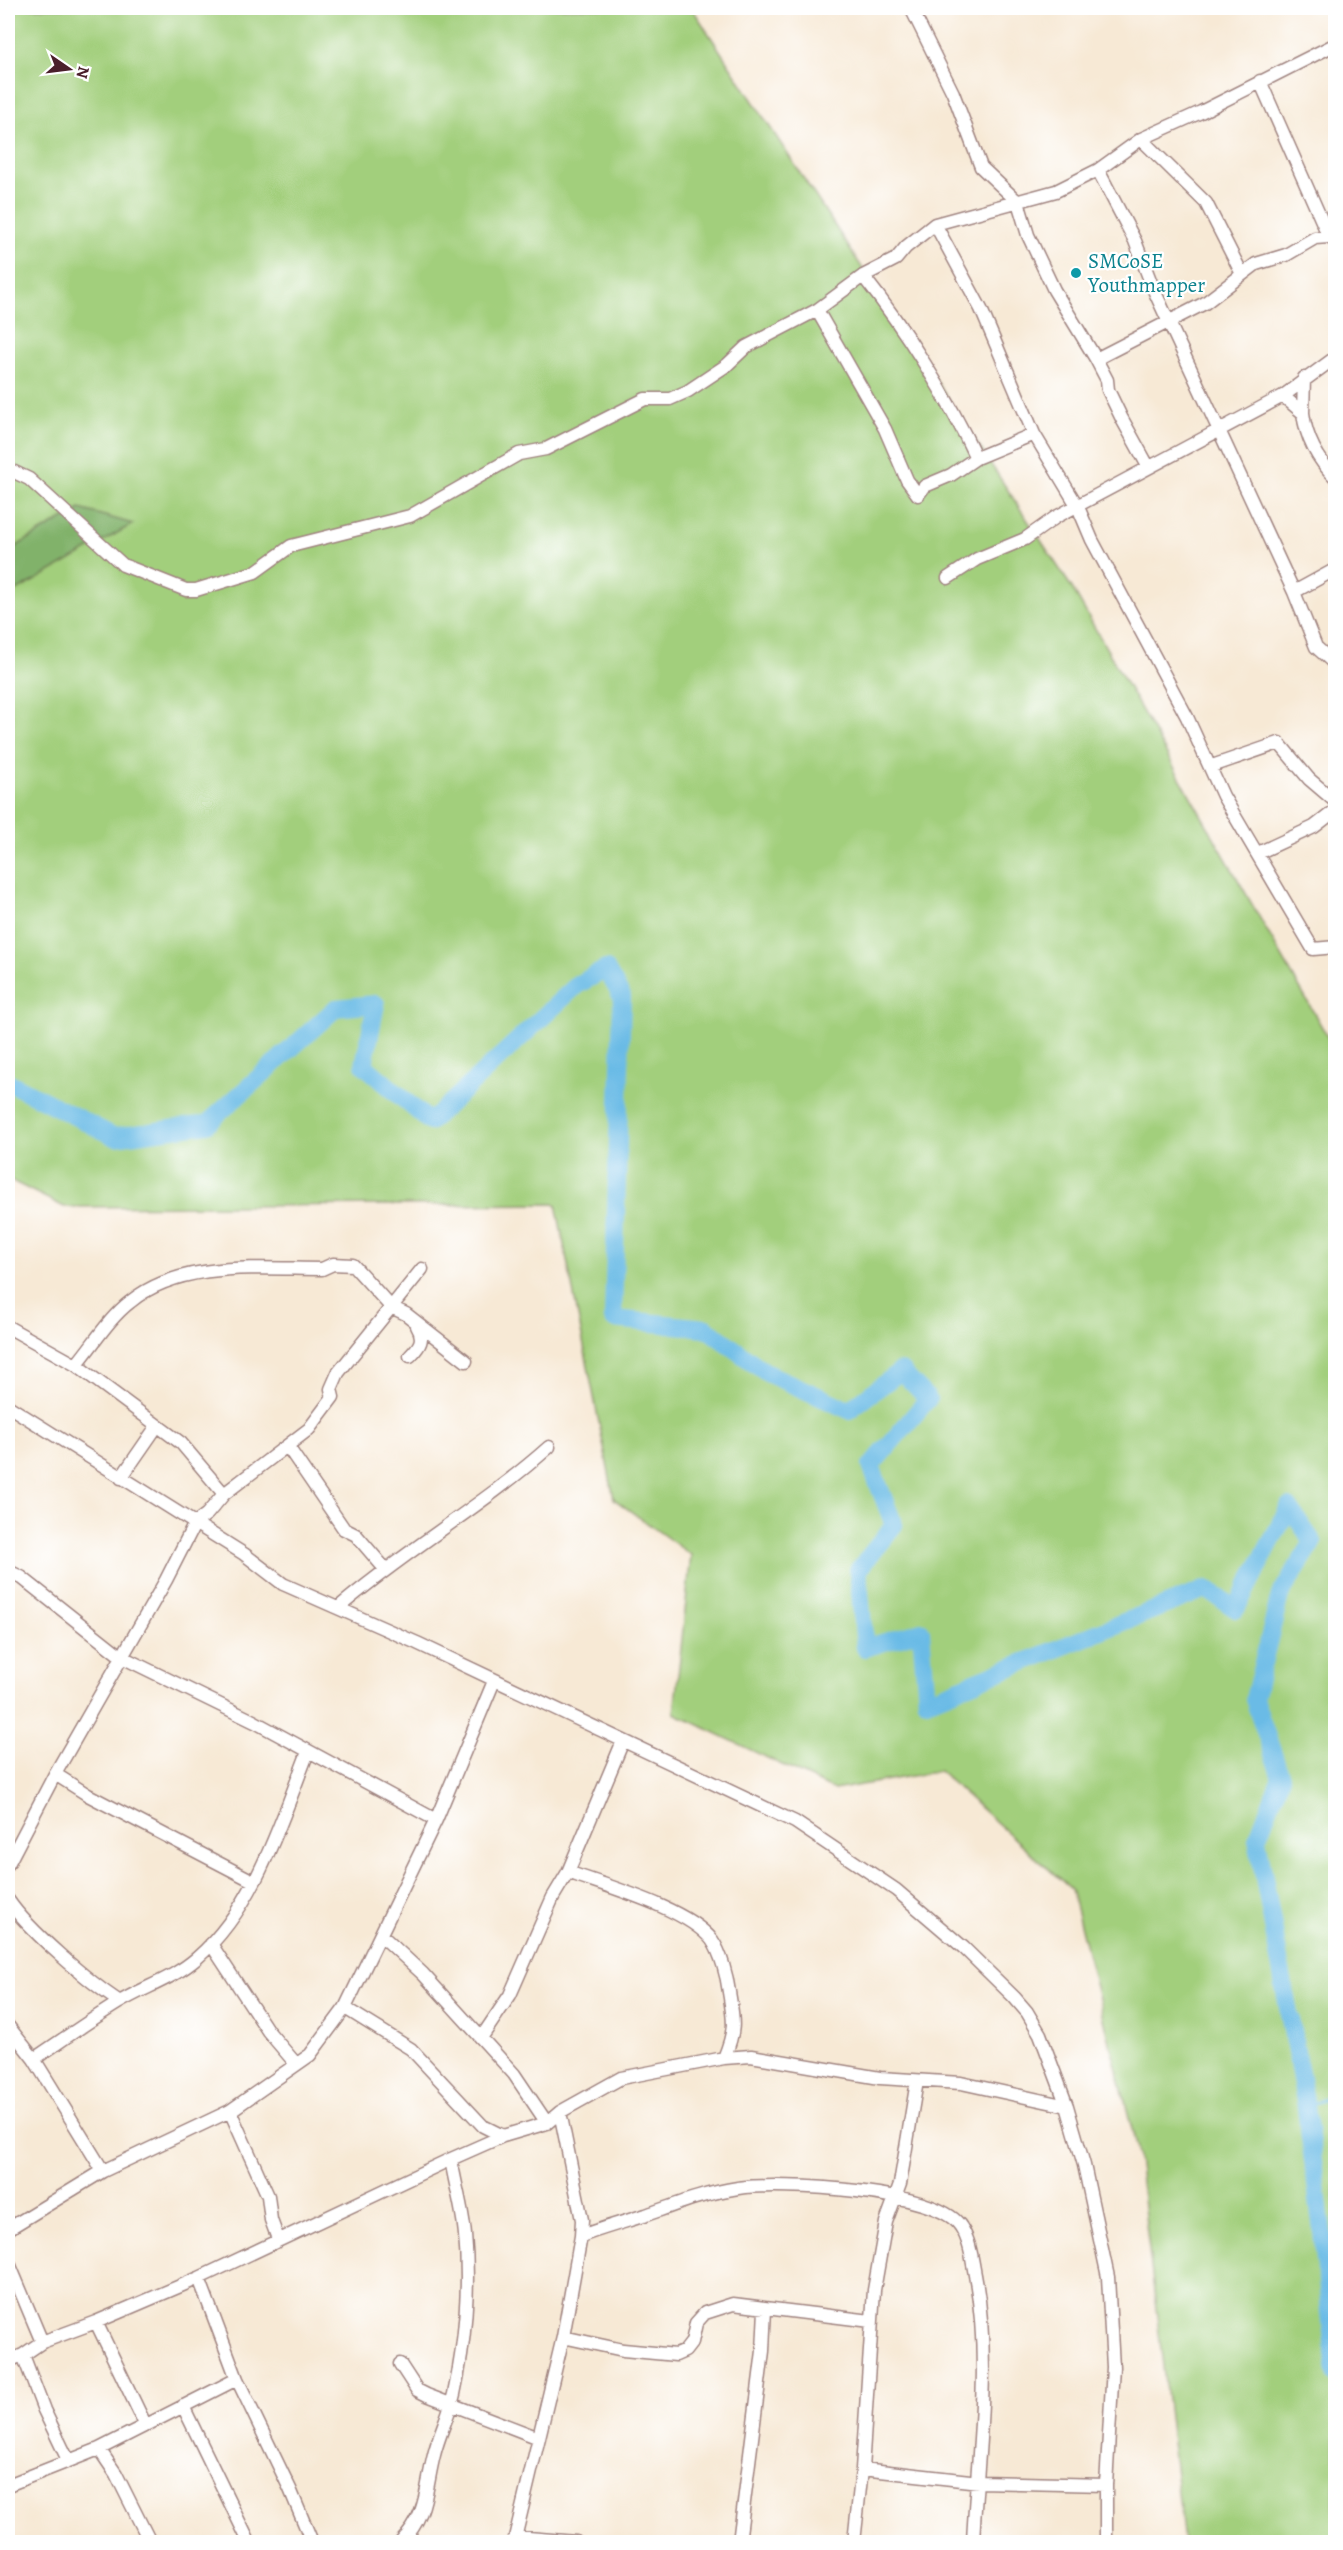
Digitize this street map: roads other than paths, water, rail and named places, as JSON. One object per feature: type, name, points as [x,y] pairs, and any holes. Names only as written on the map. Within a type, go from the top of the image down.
[{"type":"street","points":[[911,8],[953,93],[981,167],[1018,201],[1028,235],[1054,290],[1096,359],[1107,380],[1108,390],[1149,466]]},
{"type":"street","points":[[8,470],[28,479],[123,565],[186,590],[196,590],[255,572],[291,546],[410,516],[519,454],[546,449],[645,399],[670,399],[688,392],[727,365],[746,346],[817,310],[863,276],[896,260],[906,247],[935,224],[1056,191],[1098,170],[1141,139],[1335,44]]},
{"type":"street","points":[[1096,359],[1205,303],[1256,264],[1286,255],[1316,238],[1333,237],[1260,81]]},
{"type":"street","points":[[1141,139],[1206,203],[1242,274]]},
{"type":"street","points":[[1098,170],[1135,241],[1218,431],[1294,591],[1316,647],[1335,665]]},
{"type":"street","points":[[935,224],[981,309],[1034,434],[1078,507],[1092,540],[1212,766],[1223,796],[1313,949],[1335,946]]},
{"type":"street","points":[[863,276],[886,305],[959,422],[976,458]]},
{"type":"street","points":[[817,310],[885,429],[907,480],[918,495],[925,486],[951,475],[976,458],[1034,434]]},
{"type":"street","points":[[948,578],[977,559],[1025,539],[1056,518],[1149,466],[1283,396],[1304,378],[1335,357]]},
{"type":"street","points":[[1304,378],[1305,429],[1326,468],[1335,478]]},
{"type":"street","points":[[1283,396],[1303,413]]},
{"type":"street","points":[[1294,591],[1335,569]]},
{"type":"street","points":[[1212,766],[1279,743],[1310,779],[1335,802]]},
{"type":"street","points":[[1257,853],[1314,827],[1335,810]]},
{"type":"street","points":[[76,1365],[129,1302],[162,1283],[207,1270],[322,1269],[333,1264],[353,1265],[392,1307],[406,1314],[416,1325],[422,1334],[421,1343],[410,1356]]},
{"type":"street","points":[[8,1864],[55,1774],[195,1522],[207,1514],[224,1494],[288,1448],[309,1429],[333,1397],[332,1389],[338,1373],[422,1269]]},
{"type":"street","points":[[416,1325],[466,1361]]},
{"type":"street","points":[[8,1327],[76,1365],[181,1443],[224,1494]]},
{"type":"street","points":[[8,1406],[195,1522],[244,1554],[283,1584],[795,1822],[896,1890],[984,1966],[1028,2012],[1047,2048],[1084,2165],[1108,2277],[1113,2367],[1106,2485],[1106,2542]]},
{"type":"street","points":[[121,1478],[157,1426]]},
{"type":"street","points":[[338,1608],[386,1570],[522,1471],[549,1447]]},
{"type":"street","points":[[288,1448],[344,1529],[356,1535],[386,1570]]},
{"type":"street","points":[[8,1571],[21,1577],[122,1657],[436,1820]]},
{"type":"street","points":[[8,2229],[103,2171],[230,2111],[310,2055],[345,2008],[381,1935],[436,1820],[494,1681]]},
{"type":"street","points":[[481,2038],[510,1995],[553,1897],[568,1872],[623,1741]]},
{"type":"street","points":[[34,2059],[120,2002],[163,1982],[195,1959],[211,1944],[237,1912],[268,1853],[308,1752]]},
{"type":"street","points":[[55,1774],[88,1795],[253,1881]]},
{"type":"street","points":[[568,1872],[669,1911],[696,1926],[713,1941],[726,1977],[733,2008],[734,2034],[724,2058]]},
{"type":"street","points":[[8,1900],[26,1923],[103,1991],[120,2002]]},
{"type":"street","points":[[381,1935],[423,1974],[514,2074],[547,2123]]},
{"type":"street","points":[[211,1944],[268,2031],[296,2064]]},
{"type":"street","points":[[345,2008],[411,2049],[483,2126],[503,2136]]},
{"type":"street","points":[[8,2026],[34,2059],[103,2171]]},
{"type":"street","points":[[8,2361],[23,2355],[42,2342],[96,2322],[199,2278],[278,2239],[503,2136],[547,2123],[560,2112],[621,2078],[724,2058],[751,2056],[917,2081],[962,2082],[1066,2106]]},
{"type":"street","points":[[854,2542],[862,2469],[870,2320],[882,2239],[896,2197],[917,2081]]},
{"type":"street","points":[[230,2111],[268,2196],[271,2220],[278,2239]]},
{"type":"street","points":[[560,2112],[582,2220],[581,2236],[563,2337],[515,2540],[576,2542]]},
{"type":"street","points":[[401,2542],[418,2523],[423,2511],[434,2454],[450,2405],[460,2357],[467,2267],[465,2233],[451,2159]]},
{"type":"street","points":[[581,2236],[695,2197],[740,2188],[831,2189],[896,2197],[936,2209],[960,2225],[969,2246],[983,2326],[979,2482],[973,2542]]},
{"type":"street","points":[[8,2261],[42,2342]]},
{"type":"street","points":[[199,2278],[237,2379],[312,2542]]},
{"type":"street","points":[[563,2337],[624,2350],[676,2355],[692,2342],[696,2323],[705,2313],[733,2304],[870,2320]]},
{"type":"street","points":[[739,2542],[763,2351],[765,2309]]},
{"type":"street","points":[[96,2322],[145,2424]]},
{"type":"street","points":[[23,2355],[44,2410],[68,2460]]},
{"type":"street","points":[[400,2364],[417,2390],[450,2405],[539,2438]]},
{"type":"street","points":[[8,2485],[99,2449],[237,2379]]},
{"type":"street","points":[[183,2406],[249,2542]]},
{"type":"street","points":[[99,2449],[117,2474],[150,2542]]},
{"type":"street","points":[[862,2469],[979,2482],[1106,2485]]},
{"type":"waterway","points":[[8,1082],[115,1137],[207,1124],[336,1008],[376,1004],[364,1065],[430,1122],[577,985],[606,969],[622,997],[613,1319],[706,1328],[767,1373],[849,1410],[901,1371],[928,1399],[871,1466],[894,1525],[858,1570],[865,1648],[921,1631],[927,1701],[1206,1589],[1236,1609],[1289,1507],[1313,1542],[1280,1595],[1254,1699],[1281,1777],[1257,1839],[1306,2106],[1323,2239],[1336,2374]]},
{"type":"waterway","points":[[1306,2106],[1336,2095]]},
{"type":"place","name":"SMCoSE Youthmapper","points":[[1076,273]]}]
